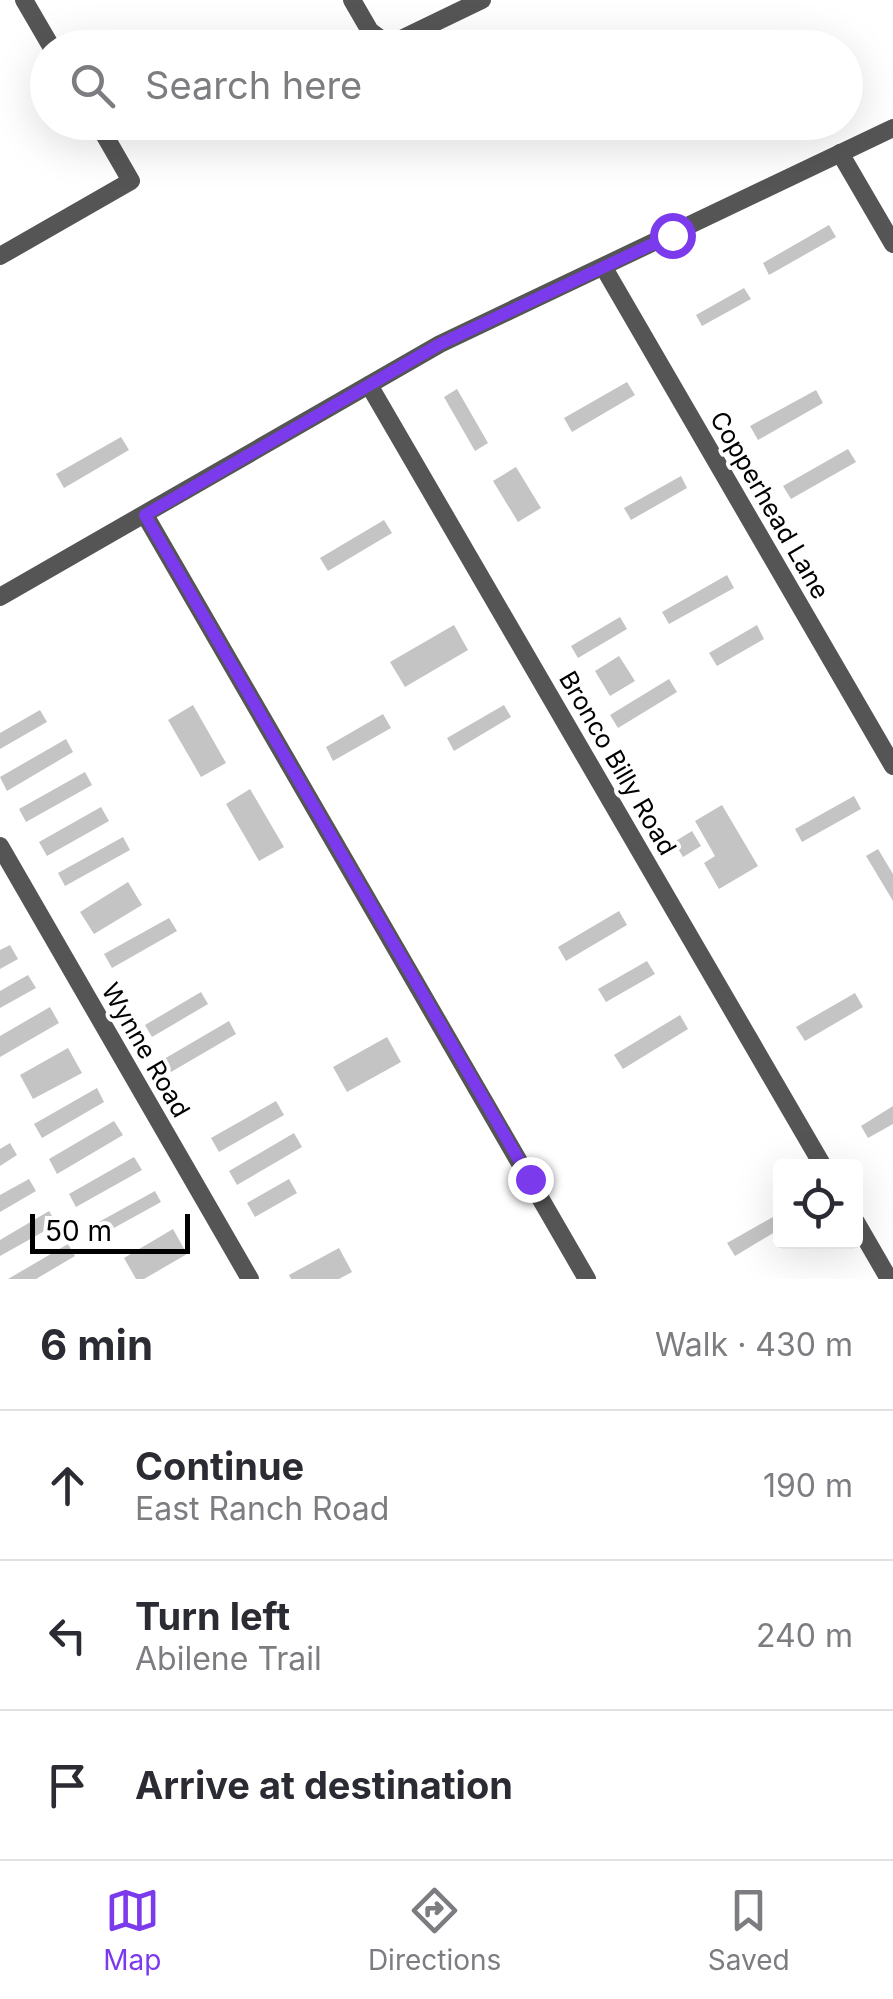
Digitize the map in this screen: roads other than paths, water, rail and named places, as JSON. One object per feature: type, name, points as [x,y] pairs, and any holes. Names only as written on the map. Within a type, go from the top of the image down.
[{"type":"street","points":[[24,0],[42,30]]},
{"type":"street","points":[[352,0],[369,30]]},
{"type":"street","points":[[420,30],[482,0]]},
{"type":"street","points":[[0,597],[440,344],[893,128]]},
{"type":"street","points":[[0,256],[132,180],[108,140]]},
{"type":"street","points":[[840,153],[893,244]]},
{"type":"street","name":"Copperhead Lane","points":[[604,268],[893,766]]},
{"type":"street","name":"Bronco Billy Road","points":[[369,385],[819,1159]]},
{"type":"street","points":[[145,515],[588,1279]]},
{"type":"street","name":"Wynne Road","points":[[0,846],[250,1279]]},
{"type":"street","points":[[863,1234],[889,1279]]}]
